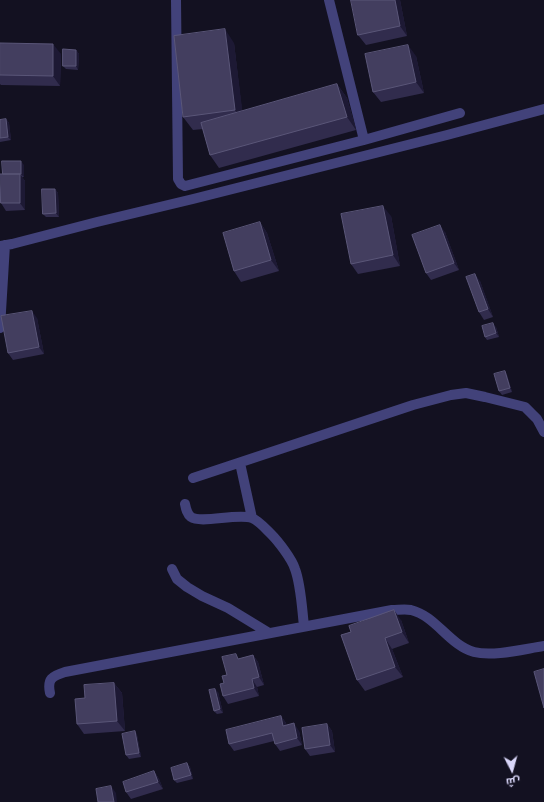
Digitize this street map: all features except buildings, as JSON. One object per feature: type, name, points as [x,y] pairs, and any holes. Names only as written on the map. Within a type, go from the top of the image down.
[{"type":"street","points":[[176,0],[178,179],[181,184],[185,186],[364,140],[460,113]]},
{"type":"street","points":[[328,0],[364,140]]},
{"type":"street","points":[[0,328],[2,245],[201,197],[544,109]]},
{"type":"street","points":[[194,478],[413,405],[451,395],[466,393],[525,406],[537,419],[544,432]]},
{"type":"street","points":[[240,462],[252,518]]},
{"type":"street","points":[[185,504],[186,512],[192,518],[203,520],[227,517],[252,518],[261,524],[275,538],[295,568],[304,626]]},
{"type":"street","points":[[172,569],[177,578],[187,587],[228,608],[269,633]]},
{"type":"street","points":[[50,693],[48,685],[52,677],[65,672],[392,610],[410,610],[421,614],[459,646],[474,652],[489,654],[544,646]]}]
